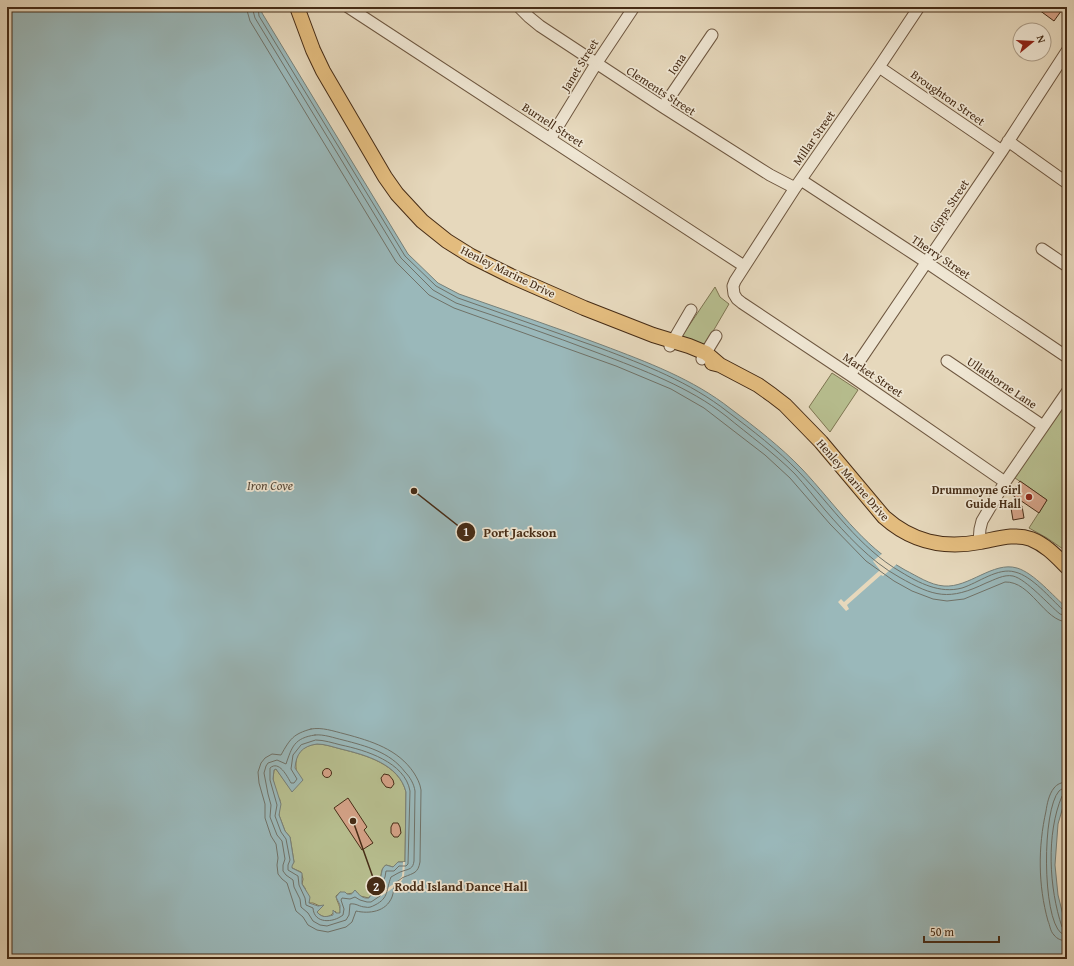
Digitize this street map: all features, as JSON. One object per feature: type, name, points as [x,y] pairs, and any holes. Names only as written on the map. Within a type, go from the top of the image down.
[{"type":"main road","name":"Henley Marine Drive","points":[[297,7],[313,50],[323,71],[385,177],[397,194],[422,221],[447,241],[492,267],[584,308],[672,343],[690,346],[704,356],[758,385],[784,405],[821,442],[884,517],[893,525],[921,540],[949,545],[1007,537],[1019,537],[1040,543],[1066,564]]},
{"type":"street","name":"Burnell Street","points":[[348,7],[744,266]]},
{"type":"street","name":"Clements Street","points":[[519,7],[540,26],[596,64],[770,175],[798,184]]},
{"type":"street","name":"Janet Street","points":[[550,139],[596,64],[634,7]]},
{"type":"street","name":"Millar Street","points":[[733,286],[735,280],[798,184],[879,67],[918,7]]},
{"type":"street","name":"Iona","points":[[663,107],[712,35]]},
{"type":"street","name":"Gipps Street","points":[[850,375],[1002,151],[1067,51]]},
{"type":"street","name":"Broughton Street","points":[[879,67],[1002,151]]},
{"type":"street","points":[[1008,141],[1067,183]]},
{"type":"street","name":"Therry Street","points":[[798,184],[926,262],[1067,357]]},
{"type":"street","points":[[1042,249],[1067,266]]},
{"type":"street","name":"Market Street","points":[[733,286],[734,294],[742,303],[850,375],[1005,482]]},
{"type":"street","points":[[672,343],[691,310]]},
{"type":"street","points":[[704,356],[716,336]]},
{"type":"street","name":"Ullathorne Lane","points":[[947,361],[1043,426]]},
{"type":"street","points":[[979,542],[982,521],[1005,482],[1067,392]]},
{"type":"green space","points":[[715,287],[720,297],[729,304],[705,345],[680,339]]},
{"type":"green space","points":[[832,373],[858,390],[830,432],[809,407]]},
{"type":"green space","points":[[1067,399],[1067,548],[1063,549],[1029,528],[1047,500],[1015,478]]},
{"type":"green space","points":[[317,744],[350,751],[380,762],[396,774],[402,782],[406,792],[405,862],[398,862],[393,867],[386,865],[384,867],[380,880],[377,880],[378,891],[369,898],[360,896],[355,890],[353,893],[347,894],[340,892],[336,896],[340,913],[337,914],[335,911],[326,917],[317,912],[322,907],[309,903],[305,888],[302,884],[303,879],[301,872],[292,868],[291,866],[294,862],[290,837],[285,831],[279,815],[280,800],[276,793],[273,779],[274,770],[276,769],[292,791],[299,783],[296,763],[299,753],[309,746]]},
{"type":"water","name":"Iron Cove","points":[[7,7],[261,7],[262,13],[408,254],[438,283],[459,294],[636,358],[685,380],[716,398],[785,453],[814,482],[862,537],[875,549],[905,570],[929,582],[944,586],[953,586],[999,568],[1017,568],[1037,580],[1067,608],[1067,793],[1058,824],[1055,865],[1058,895],[1067,931],[1067,959],[7,959]],"holes":[[[320,744],[361,754],[380,762],[396,774],[402,782],[406,792],[405,862],[398,862],[393,867],[386,865],[379,880],[377,881],[378,891],[369,898],[361,896],[355,890],[352,894],[340,892],[336,897],[340,905],[340,913],[336,913],[333,910],[333,915],[326,917],[317,912],[324,905],[318,906],[309,903],[310,897],[302,884],[302,873],[292,868],[294,862],[290,837],[285,831],[279,815],[281,804],[273,779],[274,770],[276,769],[292,792],[303,780],[295,768],[298,755],[307,747]]]},
{"type":"pier","points":[[883,553],[898,563],[883,576],[881,575],[847,605],[849,609],[846,611],[838,602],[841,599],[844,602],[880,570],[873,561]]},
{"type":"pier","points":[[403,862],[405,862],[404,877],[400,883],[381,896],[380,893],[398,881],[402,876]]},
{"type":"building","points":[[1035,7],[1064,7],[1054,21]]},
{"type":"building","name":"Drummoyne Girl Guide Hall","points":[[1020,481],[1047,500],[1039,513],[1011,494]]},
{"type":"building","points":[[1022,506],[1024,518],[1013,520],[1011,508]]},
{"type":"building","points":[[327,768],[332,773],[327,778],[322,773]]},
{"type":"building","points":[[384,774],[389,775],[393,780],[394,784],[391,788],[386,787],[382,782],[381,778]]},
{"type":"building","points":[[348,798],[367,827],[364,830],[373,843],[362,850],[334,808]]},
{"type":"building","points":[[393,823],[398,823],[400,827],[401,833],[398,837],[394,837],[391,833]]},
{"type":"place","name":"Port Jackson","points":[[414,491]]},
{"type":"place","name":"Drummoyne Girl Guide Hall","points":[[1029,497]]},
{"type":"place","name":"Rodd Island Dance Hall","points":[[353,821]]}]
